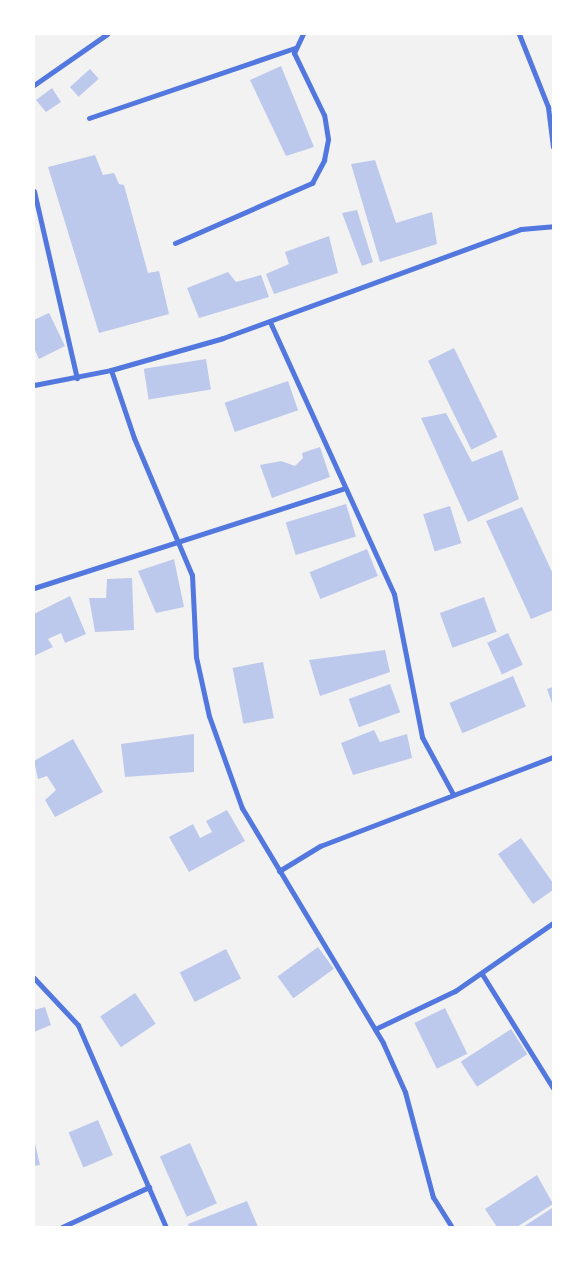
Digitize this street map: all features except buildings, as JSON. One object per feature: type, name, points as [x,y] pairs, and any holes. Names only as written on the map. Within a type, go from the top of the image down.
[{"type":"street","points":[[34,85],[107,34]]},
{"type":"street","points":[[89,118],[295,48],[304,34]]},
{"type":"street","points":[[519,34],[548,107],[553,146]]},
{"type":"street","points":[[174,243],[312,183],[324,160],[328,139],[324,115],[295,48]]},
{"type":"street","points":[[34,191],[77,378]]},
{"type":"street","points":[[34,385],[111,370],[270,322],[521,230],[553,226]]},
{"type":"street","points":[[270,322],[343,489],[394,594],[422,737],[453,794]]},
{"type":"street","points":[[111,370],[134,438],[192,575],[196,657],[209,716],[242,808],[374,1029],[405,1092],[433,1197],[452,1227]]},
{"type":"street","points":[[34,588],[178,539],[343,489]]},
{"type":"street","points":[[279,871],[320,846],[553,757]]},
{"type":"street","points":[[374,1029],[482,974],[553,923]]},
{"type":"street","points":[[482,974],[553,1088]]},
{"type":"street","points":[[34,978],[78,1025],[166,1227]]},
{"type":"street","points":[[62,1227],[80,1225],[149,1188]]}]
